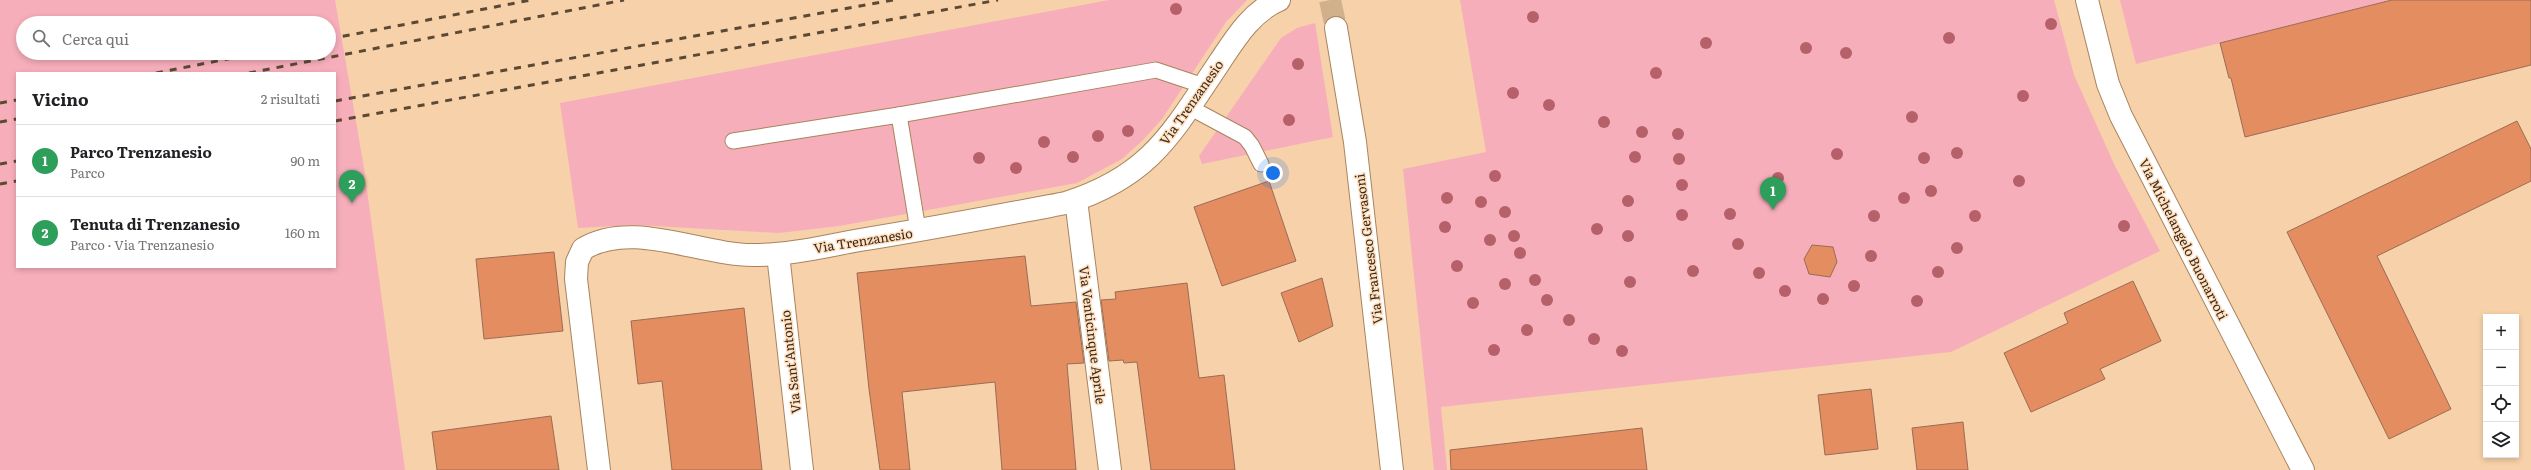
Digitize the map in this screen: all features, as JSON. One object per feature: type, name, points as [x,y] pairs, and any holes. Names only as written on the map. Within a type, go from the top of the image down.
[{"type":"street","name":"Via Trenzanesio","points":[[599,470],[576,279],[577,262],[583,249],[610,238],[631,237],[754,256],[778,254],[918,230],[1076,200],[1107,188],[1136,170],[1161,146],[1240,33],[1258,13],[1279,0]]},
{"type":"street","name":"Via Michelangelo Buonarroti","points":[[2087,0],[2108,84],[2120,116],[2303,470]]},
{"type":"street","name":"Via Francesco Gervasoni","points":[[1336,28],[1355,142],[1392,470]]},
{"type":"street","name":"Via Venticinque Aprile","points":[[1076,200],[1110,470]]},
{"type":"street","name":"Via Sant'Antonio","points":[[778,254],[802,470]]},
{"type":"lane","points":[[733,141],[899,116],[1156,70],[1204,86]]},
{"type":"lane","points":[[1189,107],[1245,137],[1252,146],[1261,164]]},
{"type":"lane","points":[[899,116],[918,230]]},
{"type":"shaded area","points":[[0,0],[335,0],[364,168],[405,470],[0,470]]},
{"type":"shaded area","points":[[1109,0],[1247,0],[1226,22],[1162,119],[1143,140],[1122,159],[1077,183],[839,226],[779,233],[637,225],[578,228],[560,103]]},
{"type":"shaded area","points":[[1460,0],[2054,0],[2074,75],[2115,166],[2160,251],[1951,352],[1441,407],[1447,470],[1434,470],[1403,169],[1486,152]]},
{"type":"shaded area","points":[[2120,0],[2392,0],[2136,64]]},
{"type":"shaded area","points":[[1315,23],[1333,137],[1202,164],[1199,156],[1281,38],[1297,28]]},
{"type":"building","points":[[2392,0],[2531,0],[2531,65],[2245,137],[2231,78],[2229,78],[2220,43]]},
{"type":"building","points":[[2517,121],[2531,149],[2531,181],[2377,256],[2451,409],[2389,439],[2287,232]]},
{"type":"building","points":[[1269,181],[1296,261],[1222,286],[1194,207]]},
{"type":"building","points":[[1812,245],[1833,247],[1837,262],[1830,277],[1809,274],[1804,259]]},
{"type":"building","points":[[554,252],[563,331],[484,339],[476,259]]},
{"type":"building","points":[[1025,256],[1031,306],[1076,302],[1084,363],[1067,364],[1076,470],[1002,470],[995,382],[902,392],[910,470],[880,470],[869,389],[857,273]]},
{"type":"building","points":[[1322,278],[1333,326],[1299,342],[1281,293]]},
{"type":"building","points":[[2133,281],[2161,341],[2100,369],[2105,379],[2031,412],[2004,353],[2068,323],[2064,313]]},
{"type":"building","points":[[1187,283],[1199,378],[1224,375],[1235,470],[1151,470],[1137,362],[1124,363],[1123,360],[1109,361],[1101,300],[1116,299],[1115,292]]},
{"type":"building","points":[[744,308],[762,470],[672,470],[662,381],[638,384],[631,321]]},
{"type":"building","points":[[1871,389],[1878,449],[1825,455],[1818,395]]},
{"type":"building","points":[[551,416],[559,470],[437,470],[432,432]]},
{"type":"building","points":[[1963,422],[1968,470],[1917,470],[1912,428]]},
{"type":"building","points":[[1642,428],[1647,470],[1451,470],[1450,450]]},
{"type":"tunnel","points":[[1330,0],[1336,28]]},
{"type":"railway","points":[[336,38],[531,0]]},
{"type":"railway","points":[[336,56],[624,0]]},
{"type":"railway","points":[[336,101],[893,0]]},
{"type":"railway","points":[[336,121],[998,0]]},
{"type":"railway","points":[[161,72],[222,60]]},
{"type":"railway","points":[[254,72],[316,60]]},
{"type":"railway","points":[[0,103],[16,100]]},
{"type":"railway","points":[[0,122],[16,119]]},
{"type":"railway","points":[[0,164],[16,161]]},
{"type":"railway","points":[[0,184],[16,181]]},
{"type":"place","name":"Tenuta di Trenzanesio","points":[[352,203]]},
{"type":"place","name":"Parco Trenzanesio","points":[[1773,210]]}]
